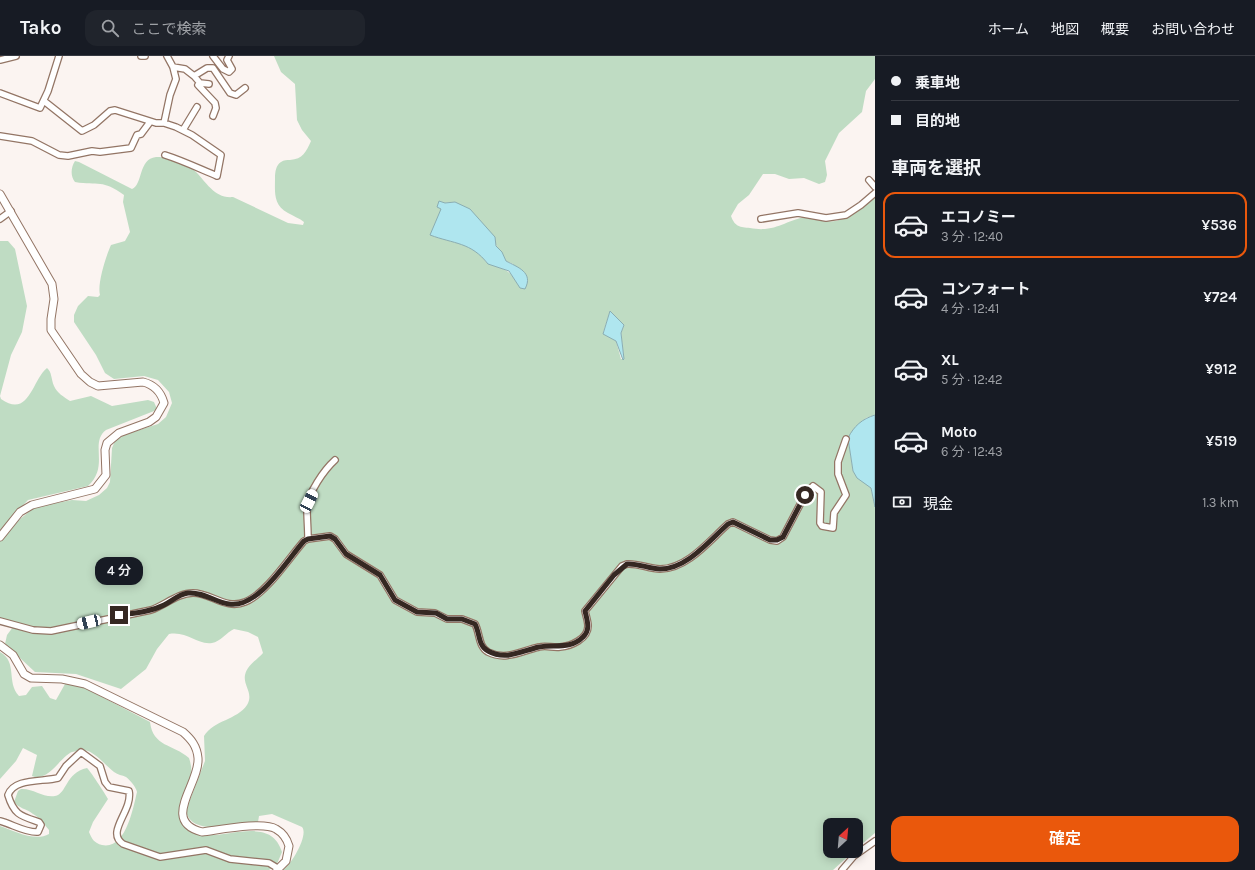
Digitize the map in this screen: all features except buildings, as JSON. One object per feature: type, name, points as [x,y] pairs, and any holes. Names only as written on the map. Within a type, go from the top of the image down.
[{"type":"street","points":[[0,60],[16,56]]},
{"type":"street","points":[[0,93],[40,108],[44,101],[59,56]]},
{"type":"street","points":[[164,123],[170,95],[176,79],[173,67],[167,56]]},
{"type":"street","points":[[213,56],[219,65],[229,72],[232,70],[227,60],[229,56]]},
{"type":"street","points":[[194,76],[207,68],[213,68],[219,65]]},
{"type":"street","points":[[173,67],[185,69],[200,83],[198,85],[215,103],[212,116]]},
{"type":"street","points":[[213,68],[230,93],[236,95],[245,88]]},
{"type":"street","points":[[200,83],[209,84]]},
{"type":"street","points":[[44,101],[82,131],[94,125],[110,111],[115,110],[150,122],[164,123],[183,130],[221,155],[217,176],[197,169],[187,162],[165,155]]},
{"type":"street","points":[[183,130],[197,107]]},
{"type":"street","points":[[0,136],[32,141],[59,155],[68,156],[92,151],[100,152],[131,148],[137,135],[141,134],[150,122]]},
{"type":"street","points":[[869,180],[875,187]]},
{"type":"street","points":[[761,219],[798,213],[826,218],[846,214],[861,205],[875,193]]},
{"type":"street","points":[[0,194],[52,284],[54,299],[51,330],[82,374],[90,382],[98,386],[143,382],[150,384],[159,390],[164,403],[156,417],[148,422],[119,432],[107,443],[105,450],[106,475],[95,490],[32,505],[20,512],[0,537]]},
{"type":"street","points":[[0,219],[11,211]]},
{"type":"street","points":[[0,621],[33,630],[51,632],[119,615],[151,610],[164,605],[180,595],[194,593],[208,596],[225,603],[239,604],[247,602],[257,595],[279,573],[293,553],[308,539],[330,536],[335,539],[346,554],[380,575],[394,599],[417,612],[436,613],[447,619],[462,619],[475,624],[478,630],[480,642],[488,652],[509,656],[540,647],[560,647],[584,637],[588,626],[585,611],[622,566],[627,564],[659,569],[679,565],[693,555],[728,524],[733,522],[770,540],[777,540],[783,537],[805,495],[813,486],[821,492],[820,523],[822,526],[833,528],[834,513],[846,494],[838,474],[838,462],[846,439]]},
{"type":"street","points":[[308,539],[307,507],[309,501],[325,469],[335,460]]},
{"type":"street","points":[[0,645],[13,655],[24,674],[31,678],[62,679],[85,684],[183,732],[192,740],[198,758],[197,769],[183,808],[184,822],[194,830],[202,832],[257,826],[276,828],[282,834],[289,846],[286,861],[278,870],[269,864],[230,859],[206,850],[160,857],[123,844],[118,841],[116,833],[130,799],[129,791],[109,787],[105,782],[100,766],[81,752],[66,766],[58,778],[18,785],[10,790],[8,795],[18,815],[39,822],[41,825],[38,832],[33,832],[14,824],[0,821]]},
{"type":"street","points":[[842,870],[854,856],[875,841]]},
{"type":"green space","points":[[274,56],[875,56],[875,79],[866,91],[862,112],[839,133],[825,161],[827,175],[825,182],[819,184],[804,178],[789,179],[775,174],[763,174],[749,195],[738,204],[731,216],[738,226],[759,229],[767,229],[809,216],[826,221],[834,221],[839,220],[857,210],[875,197],[875,415],[866,418],[848,438],[853,471],[871,488],[875,507],[875,833],[863,843],[863,818],[823,818],[823,858],[846,858],[833,870],[283,870],[298,850],[304,831],[302,827],[272,814],[259,816],[258,822],[206,827],[196,824],[189,819],[186,810],[205,761],[204,736],[214,727],[243,710],[249,701],[249,693],[245,683],[245,675],[250,665],[263,653],[258,637],[248,632],[234,629],[218,641],[206,643],[181,634],[169,634],[157,649],[146,669],[121,689],[76,674],[35,672],[5,644],[7,635],[13,627],[0,620],[0,541],[20,519],[35,507],[72,500],[86,501],[99,495],[107,488],[110,482],[112,448],[115,441],[124,435],[158,424],[166,417],[172,403],[169,392],[158,380],[144,376],[114,379],[105,373],[96,355],[74,322],[74,315],[78,306],[88,296],[98,297],[100,295],[99,290],[101,277],[111,245],[125,241],[130,232],[123,202],[124,195],[105,185],[75,182],[73,180],[72,169],[75,161],[132,189],[138,183],[146,162],[156,157],[171,159],[193,169],[216,193],[227,197],[233,197],[288,223],[303,225],[304,222],[300,219],[283,210],[277,202],[275,193],[275,173],[279,163],[301,156],[306,152],[311,141],[302,130],[297,120],[295,84],[281,72]],"holes":[[[455,202],[494,239],[506,261],[513,264],[518,285],[515,279],[508,272],[486,262],[482,255],[470,246],[431,235],[445,203]],[[610,311],[624,325],[621,333],[624,359],[621,359],[616,341],[603,333]]]},
{"type":"green space","points":[[0,241],[8,241],[15,249],[27,306],[22,332],[11,355],[0,396]]},
{"type":"green space","points":[[47,368],[57,391],[70,401],[91,396],[112,406],[148,400],[154,402],[157,409],[106,430],[101,435],[99,441],[98,471],[88,486],[28,500],[0,530],[0,396],[1,399],[10,404],[18,404],[24,401],[29,396]]},
{"type":"green space","points":[[0,652],[9,661],[13,685],[19,696],[26,695],[32,687],[42,686],[50,698],[56,700],[65,684],[81,686],[150,722],[152,730],[159,741],[183,753],[189,758],[191,774],[182,800],[180,818],[182,823],[191,832],[204,835],[218,835],[249,831],[263,832],[274,839],[282,852],[277,864],[269,870],[0,870],[0,826],[18,833],[37,837],[49,834],[49,830],[38,817],[18,806],[14,802],[18,791],[21,789],[30,790],[46,796],[55,796],[62,791],[74,774],[87,768],[108,799],[93,822],[89,832],[91,837],[97,843],[102,845],[110,845],[123,835],[137,792],[133,784],[126,777],[111,770],[95,755],[88,751],[72,752],[49,773],[38,777],[32,776],[37,755],[23,748],[16,761],[0,779]]},
{"type":"water","points":[[439,201],[445,203],[455,202],[470,209],[495,237],[496,246],[502,252],[506,261],[519,268],[526,274],[527,283],[525,289],[520,288],[509,271],[488,264],[475,251],[462,245],[430,235],[441,209],[437,207]]},
{"type":"water","points":[[610,311],[624,325],[621,333],[623,360],[616,341],[603,334]]},
{"type":"water","points":[[875,415],[875,507],[871,488],[857,478],[853,471],[848,438],[859,424]]},
{"type":"route","points":[[119,615],[151,610],[164,605],[180,595],[194,593],[208,596],[225,603],[239,604],[247,602],[279,573],[293,553],[304,541],[308,539],[330,536],[335,539],[346,554],[380,575],[395,600],[417,612],[436,613],[447,619],[462,619],[475,624],[478,630],[480,642],[488,652],[509,656],[540,647],[560,647],[584,637],[588,631],[585,611],[622,566],[632,564],[659,569],[679,565],[693,555],[728,524],[733,522],[770,540],[777,540],[783,537],[805,495]]}]
